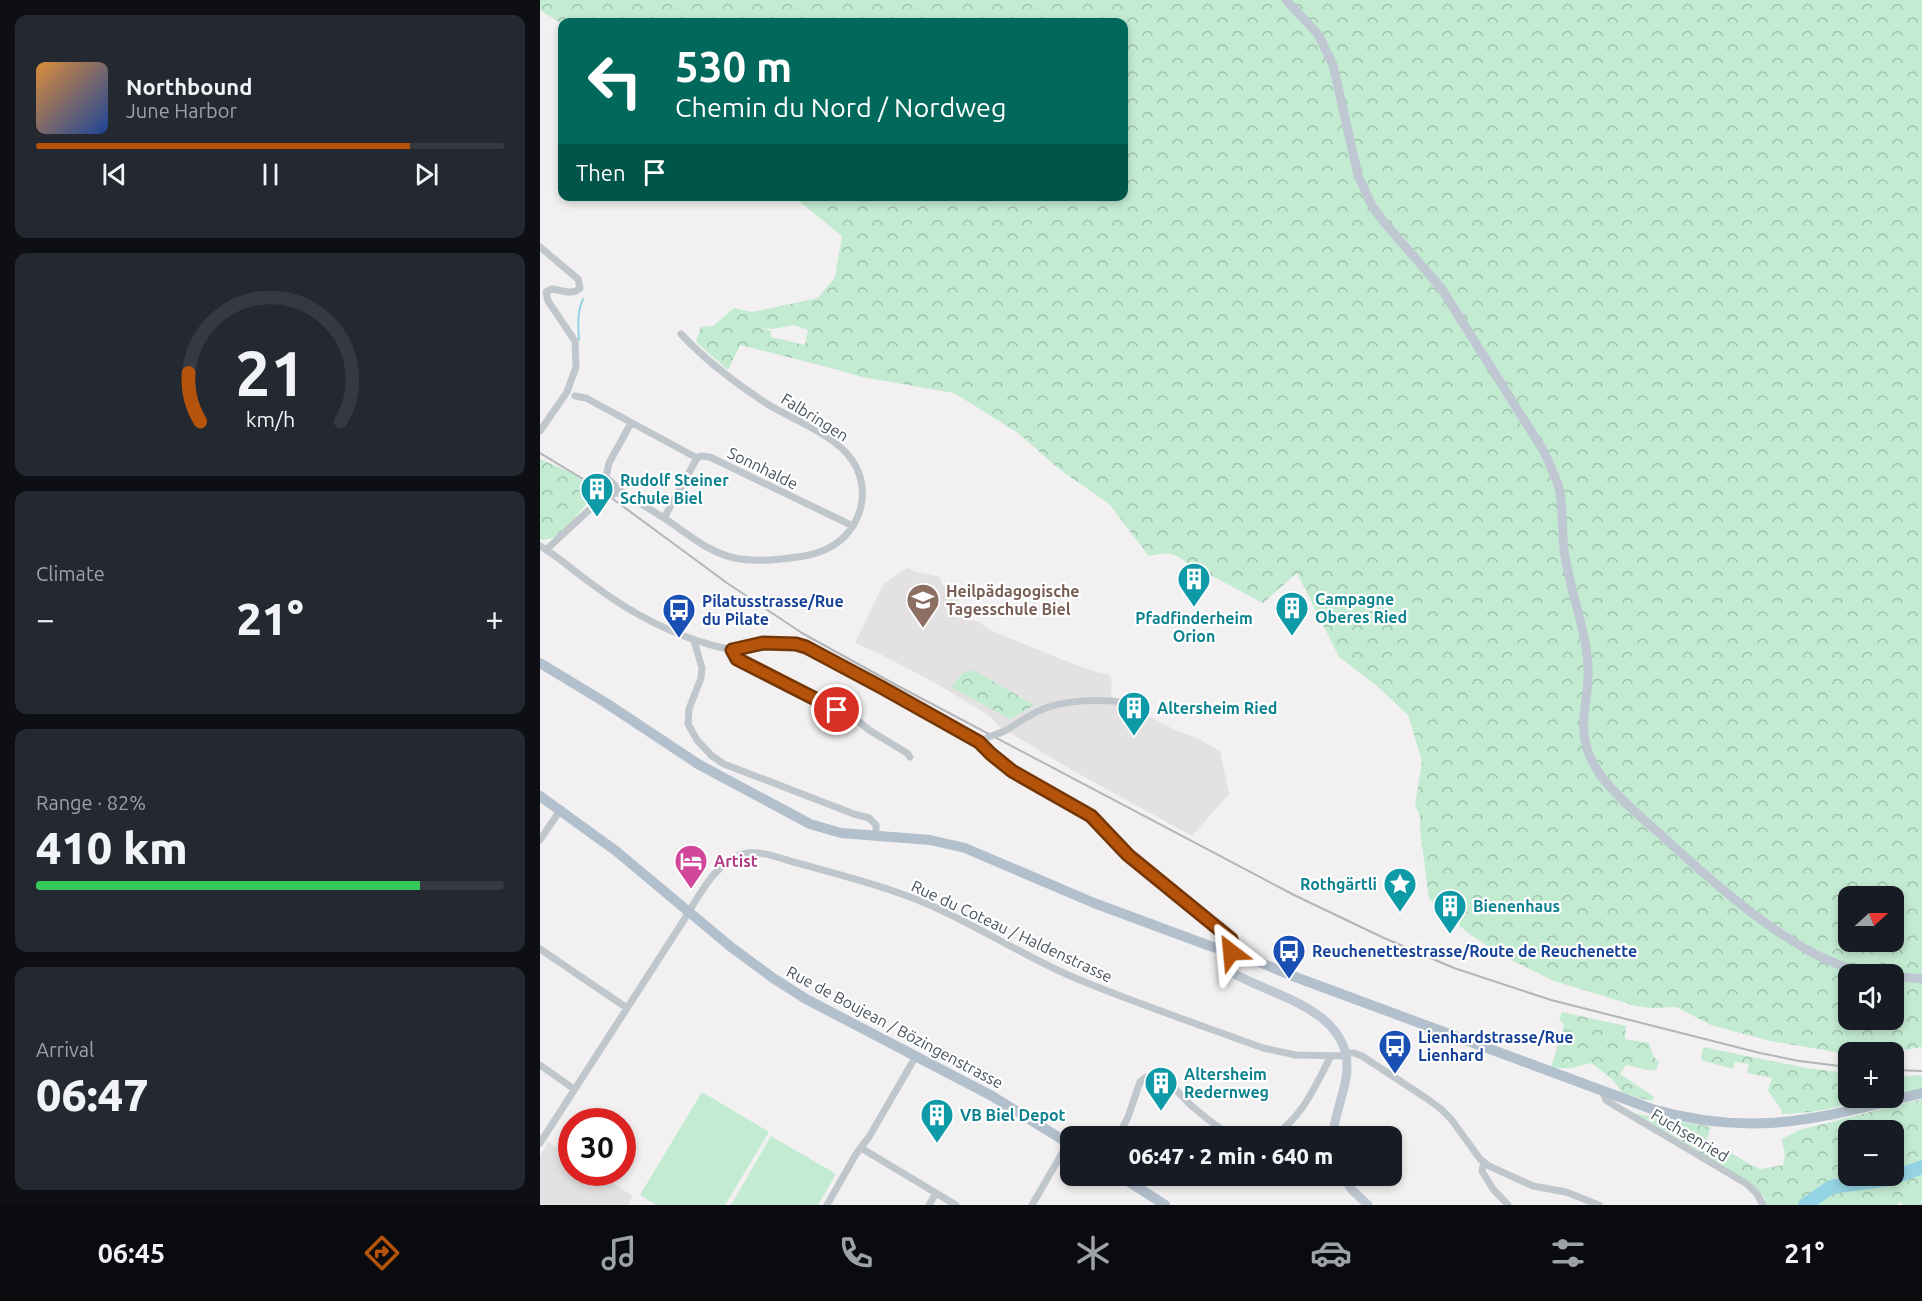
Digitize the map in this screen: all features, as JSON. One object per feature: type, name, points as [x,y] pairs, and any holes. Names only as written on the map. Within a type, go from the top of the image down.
[{"type":"main road","points":[[540,663],[606,703],[690,759],[810,824],[831,830],[930,840],[965,848],[1094,903],[1602,1091],[1671,1114],[1728,1123],[1769,1123],[1804,1119],[1922,1094]]},
{"type":"main road","name":"Rue de Boujean / Bözingenstrasse","points":[[540,796],[616,851],[731,947],[773,978],[806,999],[992,1096],[1060,1138]]},
{"type":"main road","points":[[1136,1186],[1165,1205]]},
{"type":"street","points":[[1286,0],[1318,34],[1333,65],[1356,166],[1372,206],[1441,288],[1543,450],[1551,468],[1559,490],[1564,555],[1586,644],[1589,671],[1583,724],[1585,740],[1593,764],[1602,778],[1631,808],[1732,896],[1790,940],[1839,964]]},
{"type":"street","points":[[540,247],[578,279],[580,287],[579,290],[569,293],[552,289],[546,292],[548,301],[575,341],[576,368],[567,392],[540,431]]},
{"type":"street","name":"Falbringen","points":[[622,492],[701,544],[733,557],[753,560],[789,558],[825,551],[840,541],[853,526],[861,508],[862,487],[857,469],[846,452],[823,435],[747,390],[711,362],[681,334]]},
{"type":"street","name":"Sonnhalde","points":[[575,396],[586,398],[697,459],[701,456],[710,457],[853,526]]},
{"type":"street","points":[[604,496],[609,463],[630,423]]},
{"type":"street","points":[[664,518],[697,459]]},
{"type":"street","points":[[606,477],[622,492]]},
{"type":"street","points":[[622,492],[604,496],[543,548],[611,598],[639,615],[694,641],[732,650],[763,643],[796,644],[806,647],[979,742],[1012,771],[1098,821],[1128,855],[1231,939],[1233,945],[1226,963],[1231,972],[1321,1017],[1336,1032],[1346,1054],[1346,1078],[1335,1126]]},
{"type":"street","points":[[694,641],[702,668],[701,678],[689,709],[688,724],[697,740],[712,756],[724,764],[869,818],[876,825],[876,836]]},
{"type":"street","points":[[732,650],[737,659],[857,720],[910,757]]},
{"type":"street","points":[[979,742],[1000,733],[1032,714],[1053,706],[1108,700],[1129,703]]},
{"type":"street","points":[[540,840],[561,809]]},
{"type":"street","name":"Rue du Coteau / Haldenstrasse","points":[[540,1143],[689,911],[718,870],[730,859],[749,852],[892,890],[932,906],[1067,974],[1263,1048],[1296,1055],[1346,1054]]},
{"type":"street","points":[[540,949],[627,1008]]},
{"type":"street","points":[[1904,977],[1922,979]]},
{"type":"street","points":[[1346,1054],[1354,1053],[1362,1056],[1441,1109],[1484,1162],[1496,1170],[1533,1186],[1566,1192],[1599,1205]]},
{"type":"street","points":[[827,1205],[916,1056]]},
{"type":"street","points":[[1287,1126],[1304,1108],[1332,1056]]},
{"type":"street","points":[[540,1065],[574,1089]]},
{"type":"street","points":[[1124,1126],[1140,1082],[1143,1078],[1150,1076],[1170,1083],[1192,1107],[1220,1126]]},
{"type":"street","name":"Fuchsenried","points":[[1602,1091],[1606,1100],[1747,1184],[1757,1194],[1763,1205]]},
{"type":"street","points":[[861,1148],[956,1205]]},
{"type":"street","points":[[1032,1205],[1060,1160]]},
{"type":"street","points":[[1484,1162],[1482,1171],[1485,1178],[1508,1205]]},
{"type":"street","points":[[1349,1186],[1368,1205]]},
{"type":"street","points":[[929,1205],[936,1193]]},
{"type":"shaded area","points":[[907,568],[940,577],[942,585],[947,584],[955,594],[960,605],[958,609],[964,617],[1063,660],[1108,674],[1112,680],[1113,701],[1129,703],[1173,729],[1199,739],[1220,751],[1229,794],[1192,836],[1070,769],[1000,727],[991,717],[939,685],[855,643],[884,583]]},
{"type":"shaded area","points":[[548,1142],[558,1149],[558,1186],[617,1186],[633,1196],[628,1205],[540,1205],[540,1156]]},
{"type":"green space","points":[[540,0],[1922,0],[1922,1047],[1904,1050],[1904,1042],[1838,1042],[1838,1052],[1770,1041],[1711,1025],[1676,1007],[1636,1006],[1554,981],[1503,956],[1468,933],[1429,899],[1420,815],[1415,806],[1422,761],[1408,715],[1377,686],[1339,657],[1297,573],[1263,603],[1172,554],[1149,556],[1109,504],[1059,469],[1018,433],[954,393],[862,377],[740,345],[728,370],[696,342],[701,327],[713,326],[734,308],[752,312],[818,298],[835,277],[842,236],[799,201],[1128,201],[1128,18],[558,18],[558,21],[540,10]],"holes":[[[794,325],[808,330],[805,345],[771,337],[771,331],[761,328],[773,329]]]},
{"type":"green space","points":[[540,459],[572,473],[598,491],[558,537],[542,540],[540,539]]},
{"type":"green space","points":[[974,670],[1034,705],[1010,719],[951,687],[963,673]]},
{"type":"green space","points":[[1562,1012],[1626,1026],[1625,1039],[1649,1043],[1659,1063],[1656,1070],[1626,1065],[1620,1074],[1654,1097],[1652,1101],[1623,1094],[1612,1079],[1591,1063],[1572,1068],[1551,1068],[1564,1024],[1559,1020]]},
{"type":"green space","points":[[1703,1047],[1806,1068],[1838,1072],[1838,1107],[1812,1112],[1782,1114],[1768,1091],[1772,1078],[1747,1073],[1749,1064],[1735,1062],[1733,1069],[1701,1060]]},
{"type":"green space","points":[[1922,1075],[1922,1090],[1904,1093],[1904,1076]]},
{"type":"green space","points":[[702,1092],[769,1132],[725,1205],[656,1205],[640,1195]]},
{"type":"green space","points":[[1922,1099],[1922,1205],[1903,1205],[1901,1202],[1896,1205],[1766,1205],[1764,1197],[1751,1187],[1674,1136],[1632,1113],[1711,1127],[1706,1141],[1724,1153],[1728,1151],[1761,1169],[1783,1165],[1785,1156],[1782,1139],[1799,1130],[1838,1120],[1838,1186],[1904,1186],[1904,1120],[1839,1120],[1886,1108],[1904,1108],[1904,1104]]},
{"type":"green space","points":[[771,1136],[836,1174],[818,1205],[731,1205]]},
{"type":"waterway","points":[[579,340],[578,324],[583,299]]},
{"type":"waterway","points":[[1805,1205],[1831,1187],[1889,1179],[1922,1167]]},
{"type":"railway","points":[[540,453],[598,488],[727,583],[802,633],[1296,896],[1384,938],[1454,968],[1551,1000],[1760,1053],[1838,1066]]},
{"type":"railway","points":[[1904,1070],[1922,1071]]},
{"type":"place","name":"Rudolf Steiner Schule Biel","points":[[597,518]]},
{"type":"place","name":"Pfadfinderheim Orion","points":[[1194,608]]},
{"type":"place","name":"Heilpädagogische Tagesschule Biel","points":[[923,629]]},
{"type":"place","name":"Campagne Oberes Ried","points":[[1292,637]]},
{"type":"place","name":"Pilatusstrasse/Rue du Pilate","points":[[679,639]]},
{"type":"place","name":"Altersheim Ried","points":[[1134,737]]},
{"type":"place","name":"Artist","points":[[691,890]]},
{"type":"place","name":"Rothgärtli","points":[[1400,913]]},
{"type":"place","name":"Bienenhaus","points":[[1450,935]]},
{"type":"place","name":"Reuchenettestrasse/Route de Reuchenette","points":[[1289,980]]},
{"type":"place","name":"Lienhardstrasse/Rue Lienhard","points":[[1395,1075]]},
{"type":"place","name":"Altersheim Redernweg","points":[[1161,1112]]},
{"type":"place","name":"VB Biel Depot","points":[[937,1144]]},
{"type":"route","points":[[837,710],[737,659],[732,650],[763,643],[796,644],[806,647],[979,742],[1012,771],[1098,821],[1128,855],[1231,939],[1233,945],[1231,952]]}]
